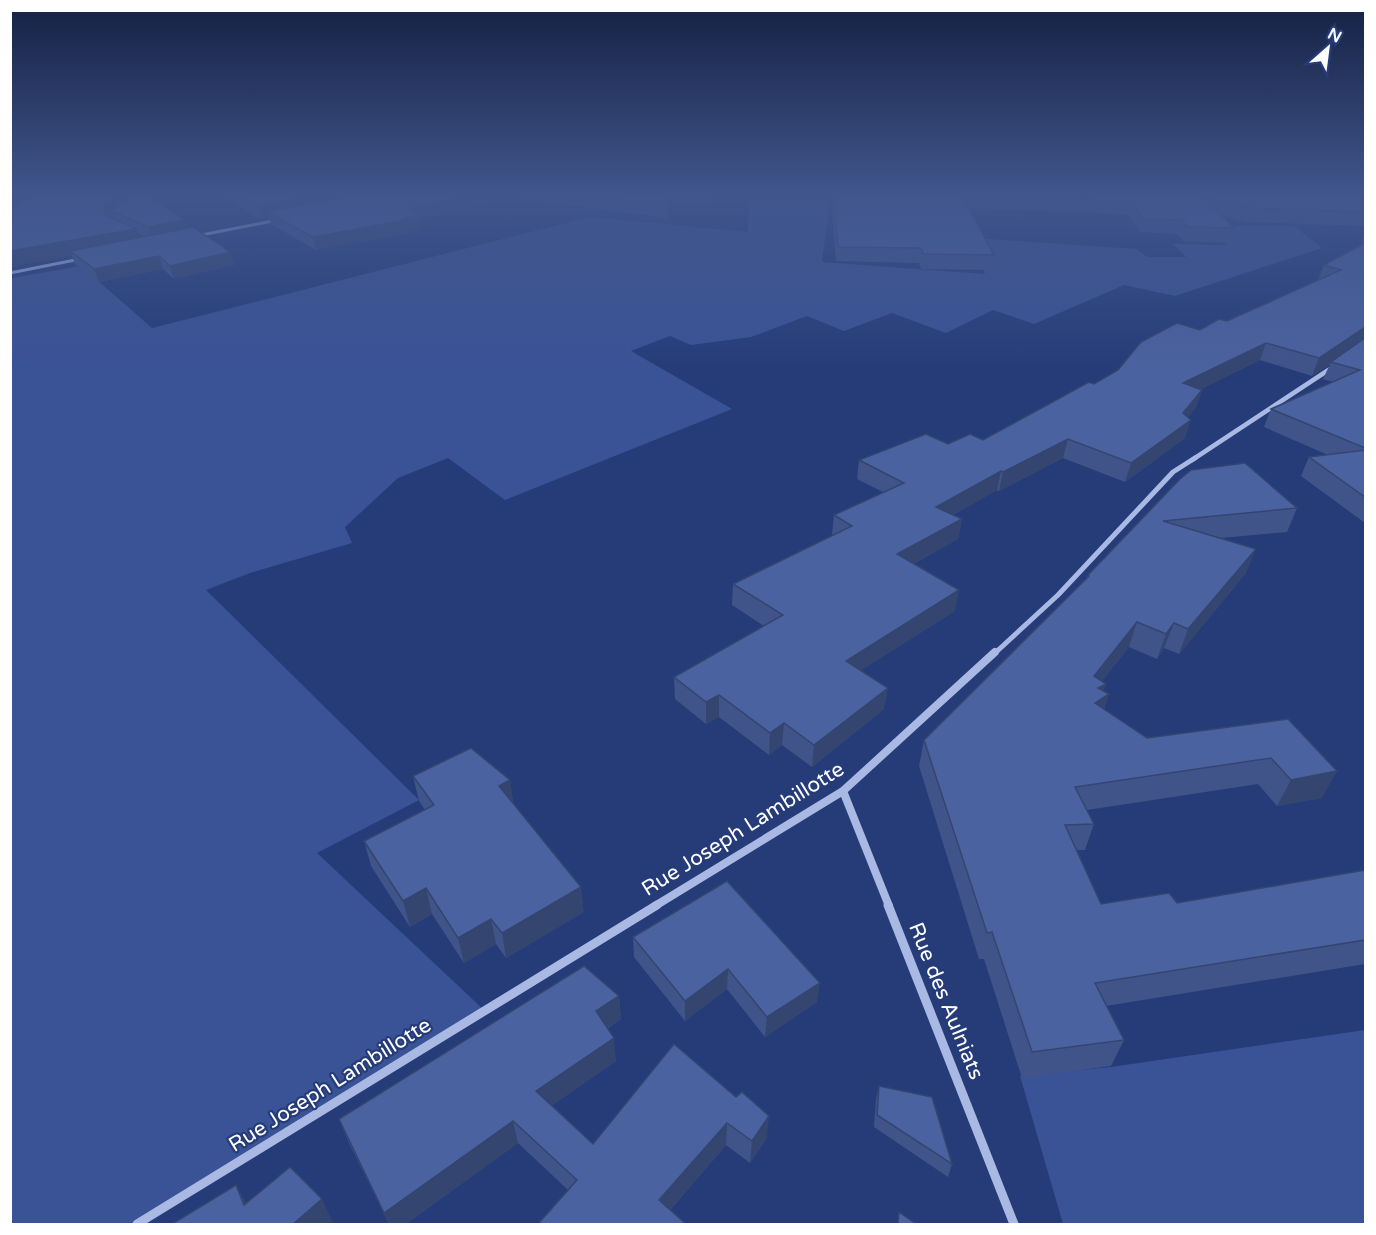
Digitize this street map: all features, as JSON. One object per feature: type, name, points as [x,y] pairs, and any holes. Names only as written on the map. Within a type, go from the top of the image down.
[{"type":"street","points":[[10,273],[88,258]]},
{"type":"street","name":"Rue Joseph Lambillotte","points":[[137,1224],[843,791],[1058,595],[1173,472],[1259,418],[1336,364]]},
{"type":"street","name":"Rue des Aulniats","points":[[843,791],[1014,1224]]},
{"type":"shaded area","points":[[445,254],[823,254],[822,262],[985,274],[977,254],[1143,254],[1147,257],[1186,257],[1183,254],[1305,254],[1175,296],[1124,285],[1034,324],[993,310],[946,333],[892,313],[844,331],[807,316],[751,337],[691,345],[670,336],[631,351],[732,409],[505,500],[448,458],[398,478],[345,527],[352,543],[250,573],[206,590],[419,800],[317,853],[485,1011],[137,1224],[11,1224],[11,278],[81,266],[152,328]]},
{"type":"shaded area","points":[[1365,1030],[1365,1224],[1063,1224],[1020,1076],[1111,1067]]},
{"type":"building","points":[[74,254],[223,254],[170,266],[159,256],[94,269]]},
{"type":"building","points":[[923,254],[993,254],[994,255]]},
{"type":"building","points":[[1345,254],[1365,254],[1365,327],[1319,358],[1266,343],[1183,383],[1202,390],[1183,413],[1191,420],[1131,463],[1068,439],[1001,471],[936,507],[962,519],[897,554],[959,590],[846,661],[888,688],[814,745],[784,723],[770,733],[719,695],[706,702],[674,677],[783,615],[733,584],[852,526],[834,515],[904,483],[859,460],[926,434],[948,444],[970,434],[983,440],[1089,382],[1094,384],[1118,370],[1141,342],[1177,323],[1200,330],[1219,319],[1227,321],[1341,270],[1324,265]]},
{"type":"building","points":[[1365,338],[1365,448],[1271,409],[1360,370],[1331,362]]},
{"type":"building","points":[[1365,450],[1365,497],[1309,457]]},
{"type":"building","points":[[1245,463],[1297,508],[1163,521],[1256,549],[1188,629],[1174,623],[1166,634],[1137,622],[1094,676],[1106,684],[1098,688],[1109,694],[1095,703],[1147,738],[1288,719],[1337,771],[1291,780],[1271,758],[1075,787],[1094,824],[1065,825],[1101,904],[1169,893],[1177,903],[1365,870],[1365,940],[1095,983],[1124,1040],[1032,1052],[992,932],[987,933],[924,740],[1089,576],[1180,479],[1191,470]]},
{"type":"building","points":[[471,748],[510,780],[499,786],[581,887],[502,933],[491,919],[458,938],[426,888],[403,901],[364,841],[434,805],[413,776]]},
{"type":"building","points":[[727,881],[820,983],[767,1017],[728,969],[685,1001],[633,937]]},
{"type":"building","points":[[584,966],[619,996],[596,1011],[614,1038],[536,1091],[593,1144],[674,1044],[736,1097],[742,1092],[769,1116],[752,1141],[727,1123],[659,1200],[686,1224],[538,1224],[577,1180],[513,1121],[384,1213],[339,1119]]},
{"type":"building","points":[[879,1086],[932,1097],[952,1164],[877,1115]]},
{"type":"building","points":[[290,1167],[322,1199],[293,1224],[172,1224],[236,1185],[244,1205]]},
{"type":"building","points":[[899,1212],[916,1224],[898,1224]]}]
